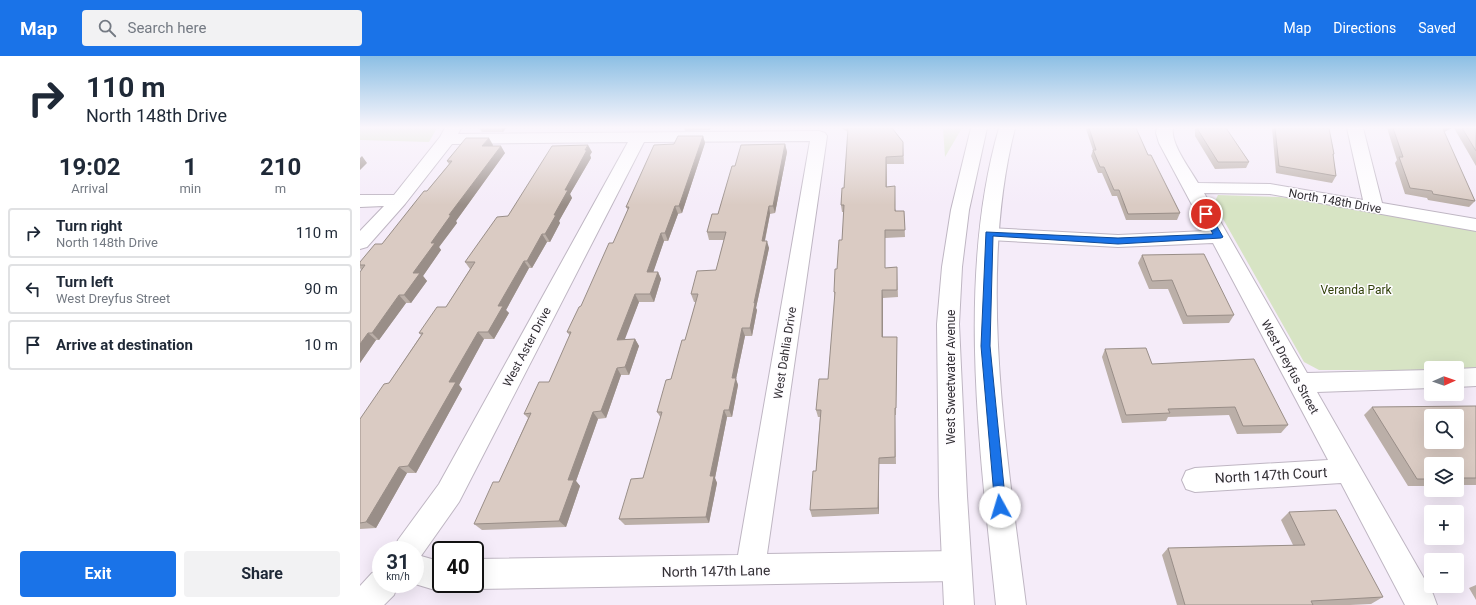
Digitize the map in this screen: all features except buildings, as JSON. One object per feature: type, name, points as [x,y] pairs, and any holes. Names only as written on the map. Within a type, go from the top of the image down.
[{"type":"street","points":[[360,243],[399,200],[434,154]]},
{"type":"street","name":"West Aster Drive","points":[[414,541],[449,493],[630,154]]},
{"type":"street","name":"West Dahlia Drive","points":[[750,570],[816,154]]},
{"type":"street","name":"West Sweetwater Avenue","points":[[959,605],[956,566],[948,350],[956,234],[963,190],[972,154]]},
{"type":"street","points":[[1001,154],[996,173],[989,234],[986,346],[994,451],[1011,605]]},
{"type":"street","name":"West Dreyfus Street","points":[[1173,154],[1422,605]]},
{"type":"street","points":[[1362,154],[1374,208]]},
{"type":"street","name":"North 148th Drive","points":[[1192,188],[1270,189],[1476,225]]},
{"type":"street","points":[[360,201],[399,200]]},
{"type":"street","points":[[989,234],[1118,241],[1219,237]]},
{"type":"street","points":[[1464,378],[1476,377]]},
{"type":"street","points":[[1299,383],[1424,379]]},
{"type":"street","name":"North 147th Court","points":[[1195,480],[1348,471]]},
{"type":"street","name":"North 147th Lane","points":[[484,574],[956,566]]},
{"type":"street","points":[[363,605],[374,593]]},
{"type":"green space","name":"Veranda Park","points":[[1218,195],[1280,197],[1476,231],[1476,369],[1464,369],[1464,361],[1424,361],[1424,370],[1319,370],[1304,362],[1214,203]]},
{"type":"route","points":[[1000,507],[986,346],[989,234],[1118,241],[1219,237],[1206,214]]}]
